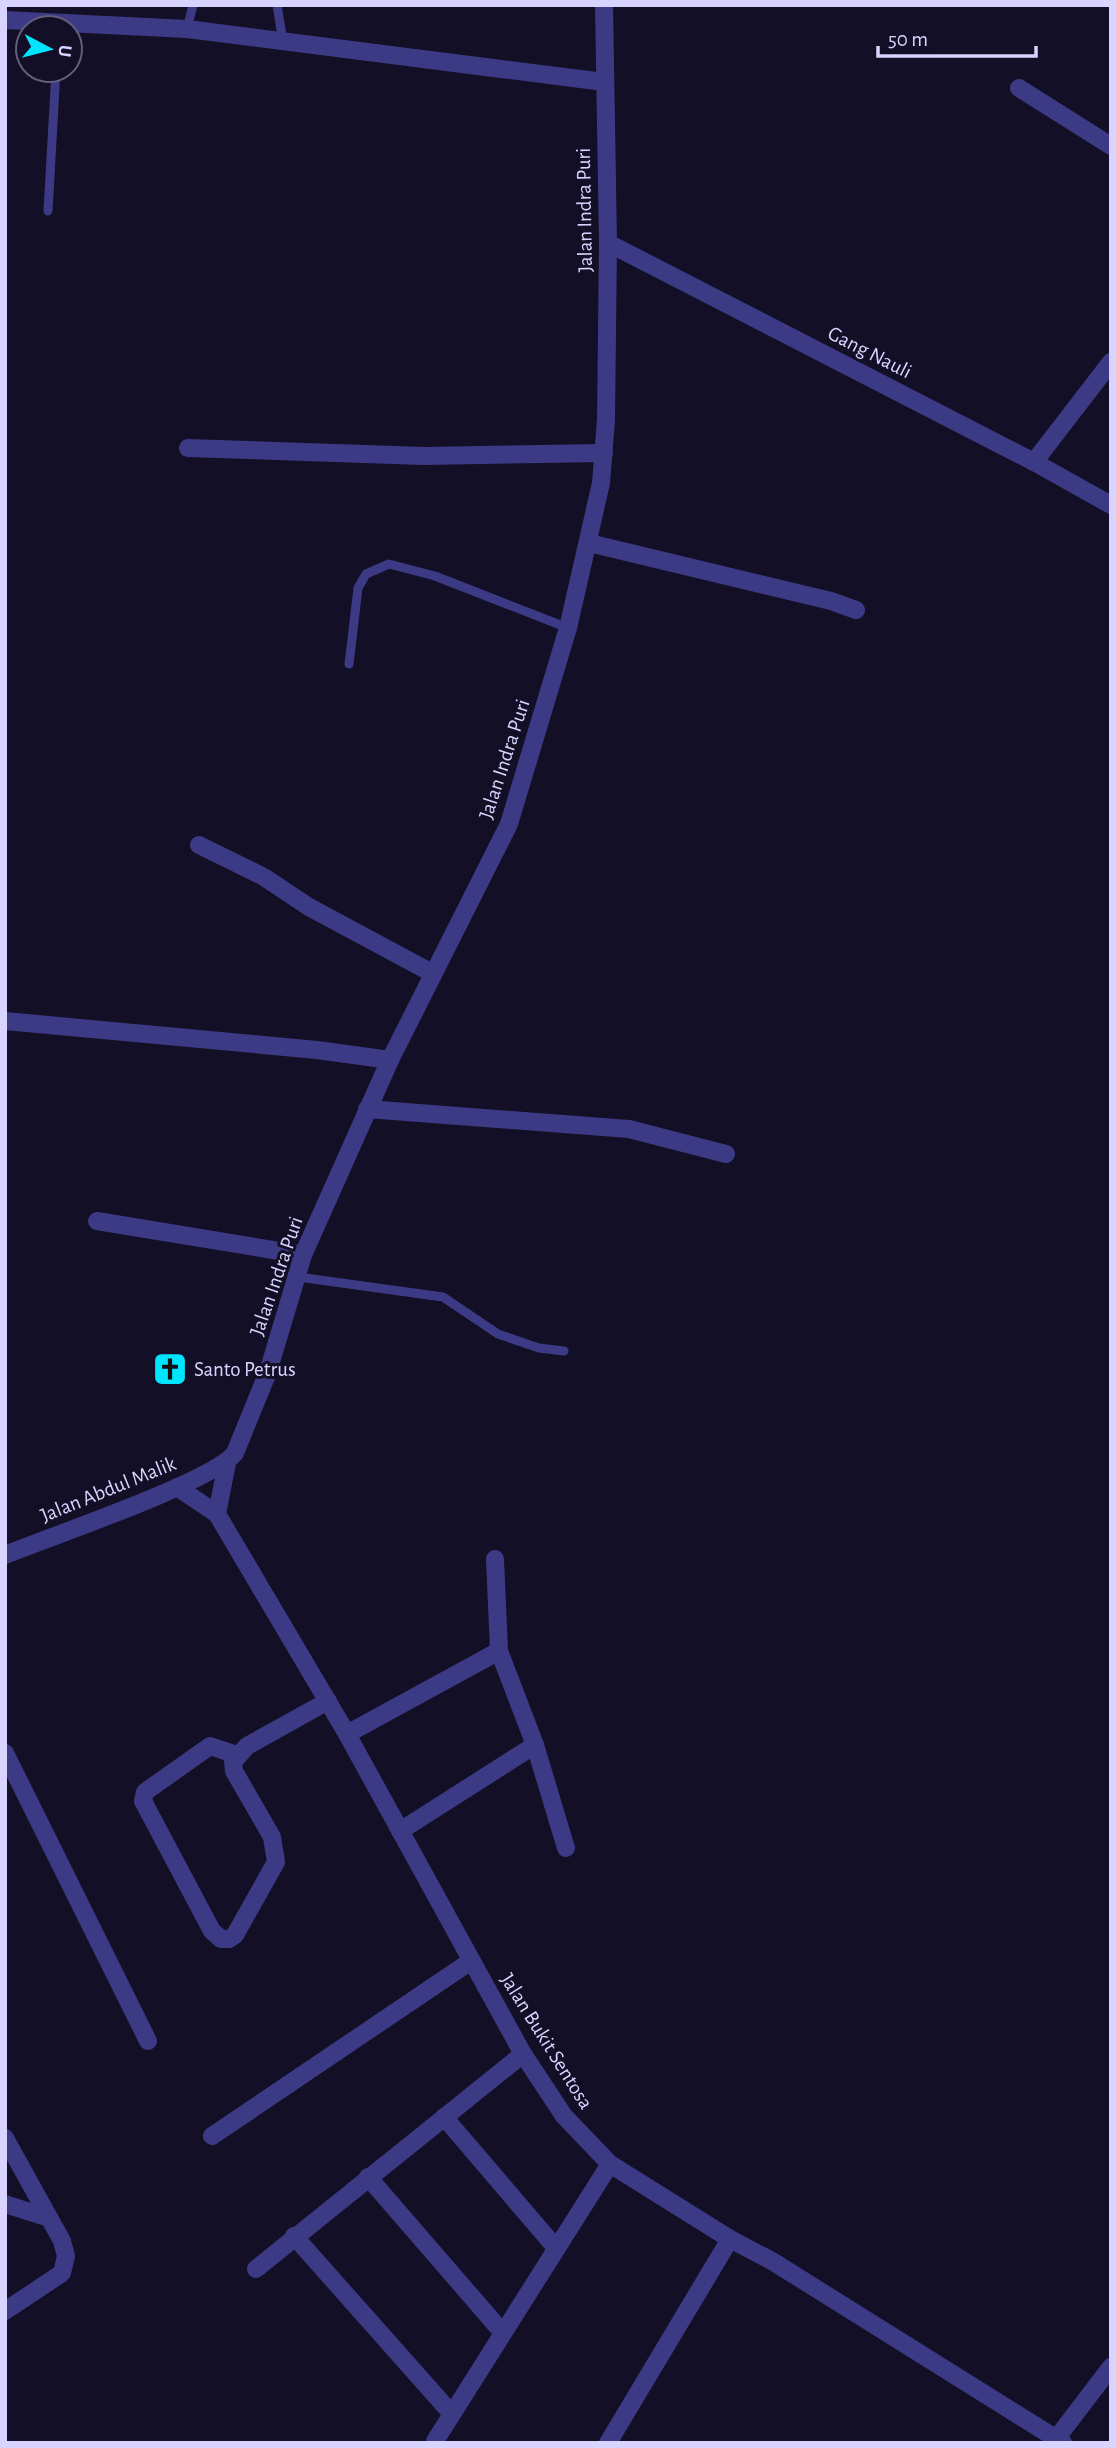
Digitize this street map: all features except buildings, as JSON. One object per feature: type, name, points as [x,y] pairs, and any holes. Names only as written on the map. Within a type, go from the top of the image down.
[{"type":"street","name":"Jalan Indra Puri","points":[[217,1514],[227,1463],[235,1453],[268,1372],[303,1255],[390,1060],[509,824],[568,628],[589,543],[604,453],[608,243],[604,5]]},
{"type":"street","points":[[5,20],[25,12]]},
{"type":"street","points":[[84,26],[187,30],[604,82]]},
{"type":"street","points":[[1019,88],[1111,146]]},
{"type":"street","name":"Gang Nauli","points":[[608,243],[1034,462],[1111,505]]},
{"type":"street","points":[[1034,462],[1111,362]]},
{"type":"street","points":[[188,447],[424,456],[604,453]]},
{"type":"street","points":[[589,543],[831,601],[856,610]]},
{"type":"street","points":[[199,845],[264,877],[309,907],[432,973]]},
{"type":"street","points":[[5,1021],[317,1050],[390,1060]]},
{"type":"street","points":[[367,1109],[629,1129],[726,1154]]},
{"type":"street","points":[[97,1221],[303,1255]]},
{"type":"street","name":"Jalan Abdul Malik","points":[[5,1555],[177,1487],[227,1463]]},
{"type":"street","name":"Jalan Bukit Sentosa","points":[[177,1487],[217,1514],[347,1734],[523,2054],[564,2116],[610,2164],[730,2239],[772,2261],[1059,2441]]},
{"type":"street","points":[[495,1559],[499,1651],[535,1745],[566,1848]]},
{"type":"street","points":[[347,1734],[499,1651]]},
{"type":"street","points":[[237,1755],[210,1746],[145,1792],[143,1801],[212,1931],[221,1939],[229,1939],[235,1934],[276,1862],[272,1837],[234,1771],[233,1762],[247,1746],[328,1701]]},
{"type":"street","points":[[400,1831],[535,1745]]},
{"type":"street","points":[[5,1753],[148,2041]]},
{"type":"street","points":[[212,2136],[471,1961]]},
{"type":"street","points":[[256,2269],[293,2236],[523,2054]]},
{"type":"street","points":[[444,2117],[556,2248]]},
{"type":"street","points":[[5,2138],[64,2249],[62,2273],[5,2311]]},
{"type":"street","points":[[435,2441],[610,2164]]},
{"type":"street","points":[[368,2178],[503,2333]]},
{"type":"street","points":[[5,2204],[49,2218]]},
{"type":"street","points":[[293,2236],[453,2414]]},
{"type":"street","points":[[608,2443],[730,2239]]},
{"type":"street","points":[[1059,2441],[1111,2367]]},
{"type":"lane","points":[[187,30],[193,5]]},
{"type":"lane","points":[[277,5],[283,42]]},
{"type":"lane","points":[[48,211],[55,84]]},
{"type":"lane","points":[[349,664],[358,588],[366,574],[389,564],[435,576],[568,628]]},
{"type":"lane","points":[[298,1277],[443,1297],[498,1334],[539,1348],[564,1352]]},
{"type":"place","name":"Santo Petrus","points":[[170,1369]]}]
